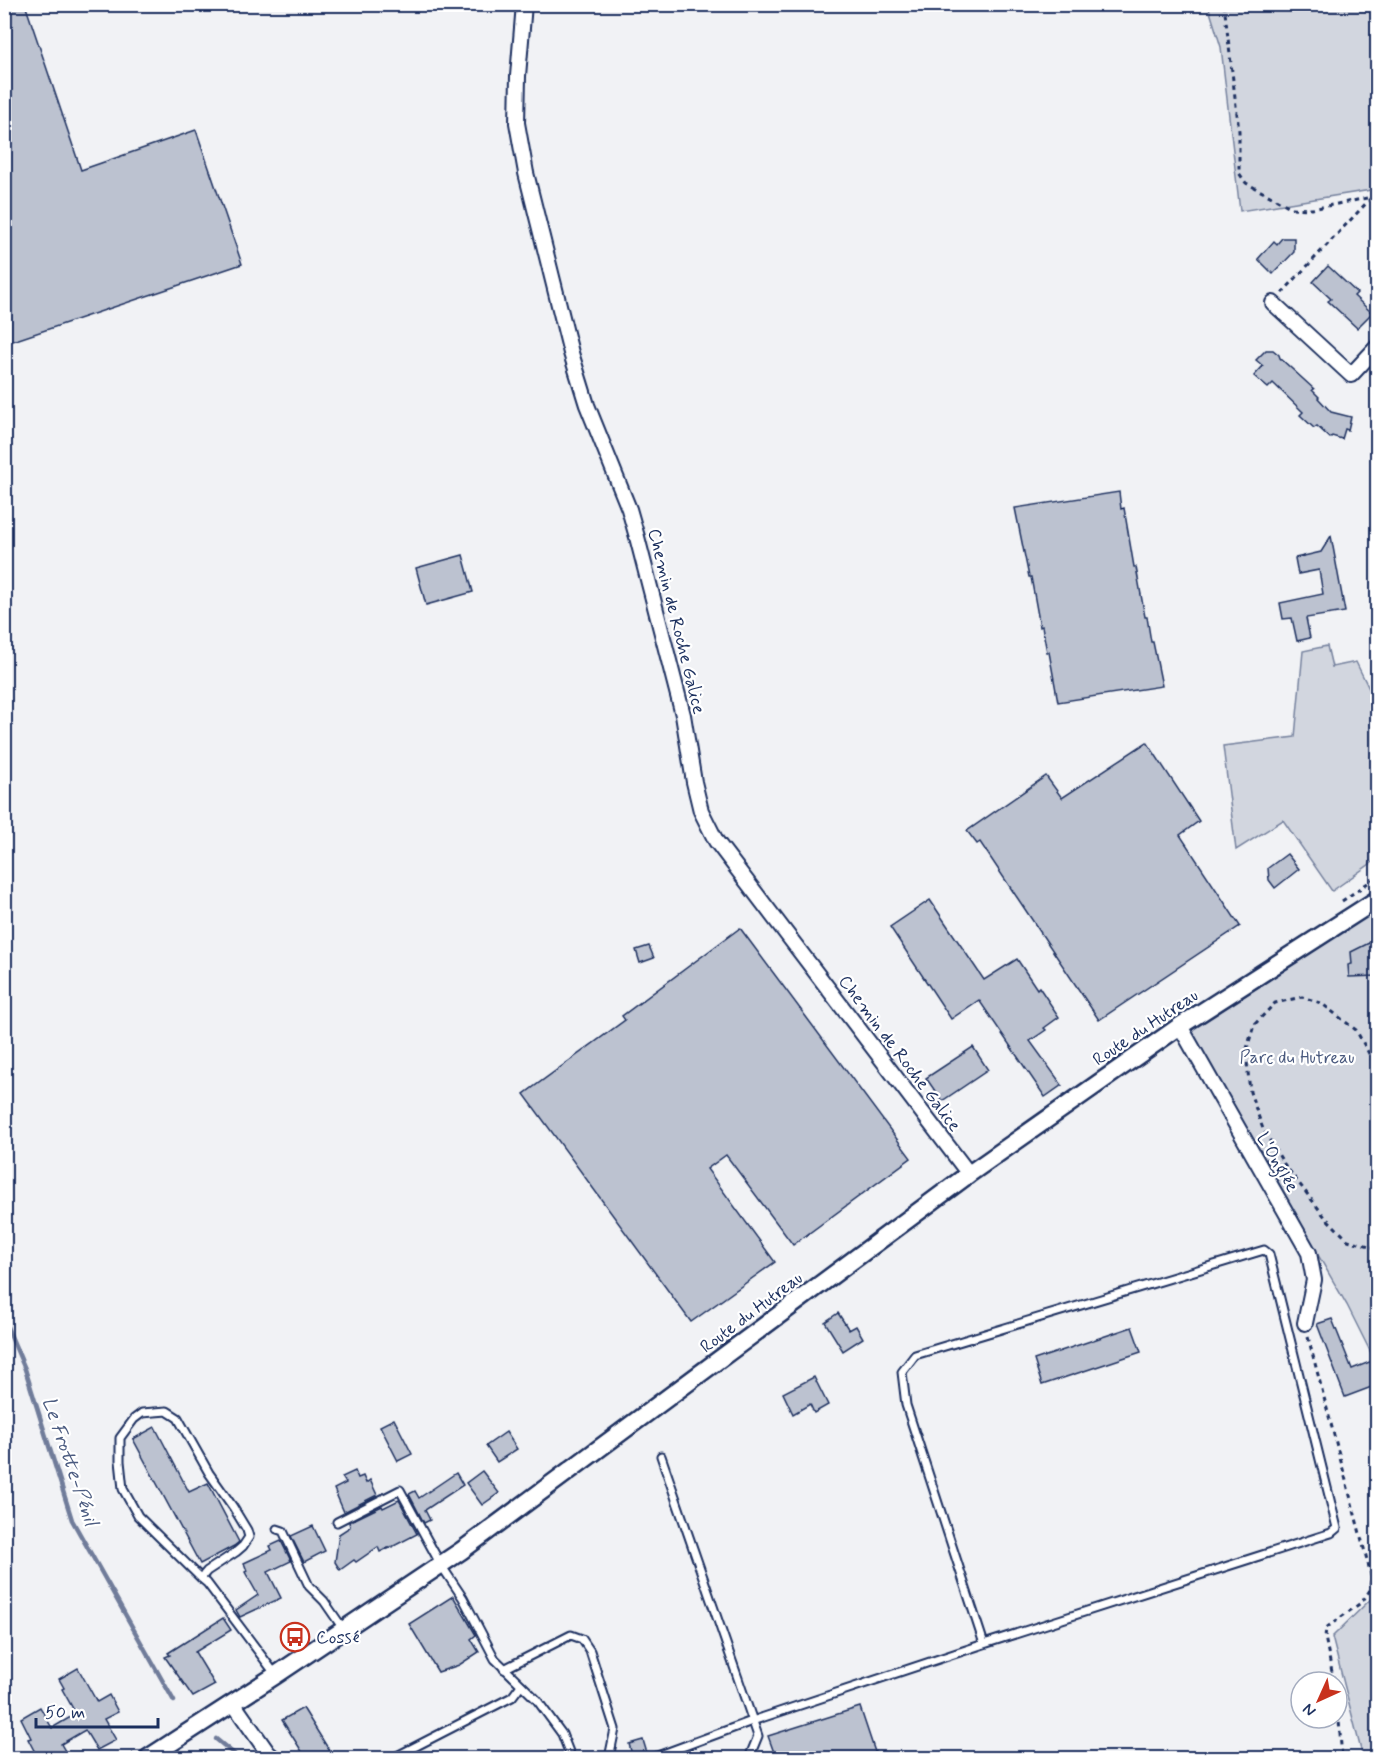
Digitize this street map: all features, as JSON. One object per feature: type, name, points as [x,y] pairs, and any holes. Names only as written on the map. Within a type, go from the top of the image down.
[{"type":"street","name":"Chemin de Roche Galice","points":[[524,4],[519,56],[517,123],[526,173],[574,363],[587,405],[629,509],[637,537],[683,715],[701,811],[716,841],[750,888],[969,1174]]},
{"type":"street","points":[[1273,303],[1351,375],[1377,346]]},
{"type":"street","name":"Route du Hutreau","points":[[148,1758],[441,1565],[969,1174],[1180,1026],[1377,899]]},
{"type":"street","name":"L'Onglée","points":[[1180,1026],[1309,1252],[1314,1281],[1305,1323]]},
{"type":"street","points":[[233,1703],[268,1753],[274,1758]]},
{"type":"lane","points":[[652,1758],[753,1721],[984,1644],[1331,1533],[1336,1528],[1269,1254],[1264,1250],[915,1355],[902,1372],[906,1405],[984,1644]]},
{"type":"lane","points":[[201,1578],[243,1546],[249,1537],[247,1530],[209,1473],[178,1418],[167,1411],[142,1413],[131,1422],[120,1438],[123,1489],[138,1516],[201,1578],[236,1620],[276,1675]]},
{"type":"lane","points":[[661,1456],[758,1736],[749,1758]]},
{"type":"lane","points":[[337,1522],[400,1490],[441,1565],[463,1598],[495,1659],[537,1700],[562,1734],[570,1758]]},
{"type":"lane","points":[[277,1529],[283,1531],[309,1586],[324,1601],[344,1630]]},
{"type":"lane","points":[[504,1669],[571,1635],[582,1639],[590,1651],[615,1730],[609,1758]]},
{"type":"lane","points":[[393,1758],[513,1696],[521,1685]]},
{"type":"path","points":[[1224,4],[1239,131],[1239,173],[1246,183],[1292,208],[1312,209],[1377,196]]},
{"type":"path","points":[[1273,303],[1372,197]]},
{"type":"path","points":[[1377,1070],[1356,1030],[1321,1003],[1302,997],[1275,1003],[1254,1024],[1246,1052],[1253,1101],[1263,1129],[1284,1164],[1325,1217],[1348,1240],[1373,1247],[1377,1245]]},
{"type":"path","points":[[1340,1730],[1342,1758]]},
{"type":"green space","points":[[1208,5],[1371,5],[1378,67],[1377,189],[1240,211],[1221,47]]},
{"type":"green space","points":[[1327,646],[1332,667],[1356,662],[1377,705],[1377,859],[1332,891],[1283,820],[1236,850],[1223,746],[1295,737],[1303,651]]},
{"type":"green space","name":"Parc du Hutreau","points":[[1377,910],[1377,1365],[1347,1305],[1189,1032]]},
{"type":"green space","points":[[1377,1593],[1377,1758],[1363,1758],[1349,1703],[1349,1670],[1340,1670],[1332,1637]]},
{"type":"building","points":[[4,4],[25,4],[81,170],[196,130],[242,264],[4,344]]},
{"type":"building","points":[[1282,238],[1294,238],[1294,252],[1273,274],[1258,259],[1274,241],[1277,244]]},
{"type":"building","points":[[1328,266],[1357,293],[1354,296],[1372,313],[1357,328],[1328,301],[1331,299],[1313,282]]},
{"type":"building","points":[[1266,350],[1273,350],[1279,355],[1314,389],[1312,390],[1331,412],[1351,417],[1348,430],[1345,429],[1342,439],[1332,436],[1330,438],[1317,426],[1314,428],[1300,415],[1303,412],[1273,383],[1268,388],[1254,376],[1263,366],[1256,360]]},
{"type":"building","points":[[1119,492],[1162,686],[1058,702],[1049,652],[1047,652],[1042,626],[1040,627],[1015,508]]},
{"type":"building","points":[[1331,536],[1345,612],[1306,618],[1310,638],[1297,641],[1292,618],[1283,619],[1280,603],[1323,594],[1319,570],[1298,574],[1295,558],[1321,552]]},
{"type":"building","points":[[463,555],[473,592],[426,605],[416,568]]},
{"type":"building","points":[[1147,742],[1199,821],[1180,835],[1240,926],[1099,1020],[980,842],[977,844],[967,831],[1046,776],[1062,798]]},
{"type":"building","points":[[1287,854],[1299,869],[1275,888],[1269,880],[1268,868]]},
{"type":"building","points":[[930,900],[984,980],[1017,959],[1059,1017],[1030,1041],[1062,1085],[1045,1097],[979,1000],[951,1019],[890,927]]},
{"type":"building","points":[[740,928],[911,1158],[793,1245],[726,1155],[707,1169],[775,1262],[691,1322],[524,1094],[625,1020],[622,1016]]},
{"type":"building","points":[[1377,939],[1377,976],[1349,977],[1348,965],[1352,964],[1351,952]]},
{"type":"building","points":[[649,946],[654,958],[640,963],[636,950]]},
{"type":"building","points":[[973,1047],[988,1070],[942,1101],[926,1078]]},
{"type":"building","points":[[838,1313],[849,1330],[856,1326],[863,1338],[843,1351],[825,1322]]},
{"type":"building","points":[[1332,1319],[1352,1369],[1377,1359],[1377,1385],[1345,1397],[1317,1324]]},
{"type":"building","points":[[1132,1327],[1141,1352],[1042,1385],[1034,1360]]},
{"type":"building","points":[[814,1377],[828,1405],[814,1413],[810,1404],[793,1414],[783,1393]]},
{"type":"building","points":[[394,1419],[412,1454],[398,1461],[380,1426]]},
{"type":"building","points":[[155,1427],[189,1492],[208,1483],[239,1542],[200,1564],[133,1439]]},
{"type":"building","points":[[506,1432],[517,1449],[497,1462],[486,1446]]},
{"type":"building","points":[[355,1471],[358,1478],[363,1476],[366,1483],[370,1480],[377,1495],[344,1512],[334,1489],[346,1483],[342,1477]]},
{"type":"building","points":[[482,1471],[499,1493],[482,1505],[466,1483]]},
{"type":"building","points":[[456,1473],[463,1485],[425,1510],[430,1520],[424,1523],[409,1494],[415,1491],[419,1498]]},
{"type":"building","points":[[399,1500],[417,1534],[380,1552],[378,1547],[340,1570],[335,1562],[339,1534],[350,1527],[349,1522]]},
{"type":"building","points":[[313,1526],[325,1551],[304,1562],[291,1536]]},
{"type":"building","points":[[281,1541],[291,1561],[268,1572],[281,1598],[240,1617],[236,1610],[258,1595],[245,1572],[247,1571],[244,1563],[272,1550],[270,1546]]},
{"type":"building","points":[[453,1596],[476,1635],[471,1639],[479,1652],[459,1665],[438,1672],[409,1624]]},
{"type":"building","points":[[223,1618],[231,1630],[195,1652],[215,1685],[193,1697],[165,1657]]},
{"type":"building","points":[[78,1668],[97,1702],[109,1695],[118,1712],[104,1719],[116,1740],[97,1750],[85,1730],[61,1744],[69,1758],[38,1758],[21,1718],[40,1707],[52,1728],[76,1714],[59,1679]]},
{"type":"building","points":[[860,1707],[877,1758],[776,1758],[768,1736]]},
{"type":"building","points":[[303,1708],[334,1758],[306,1758],[282,1720]]},
{"type":"building","points":[[643,1740],[647,1753],[633,1758],[629,1744]]},
{"type":"waterway","name":"Le Frotte-Pénil","points":[[4,1320],[25,1369],[72,1520],[174,1701]]},
{"type":"waterway","name":"Le Frotte-Pénil","points":[[216,1739],[239,1758]]},
{"type":"place","name":"Cossé","points":[[295,1637]]}]
